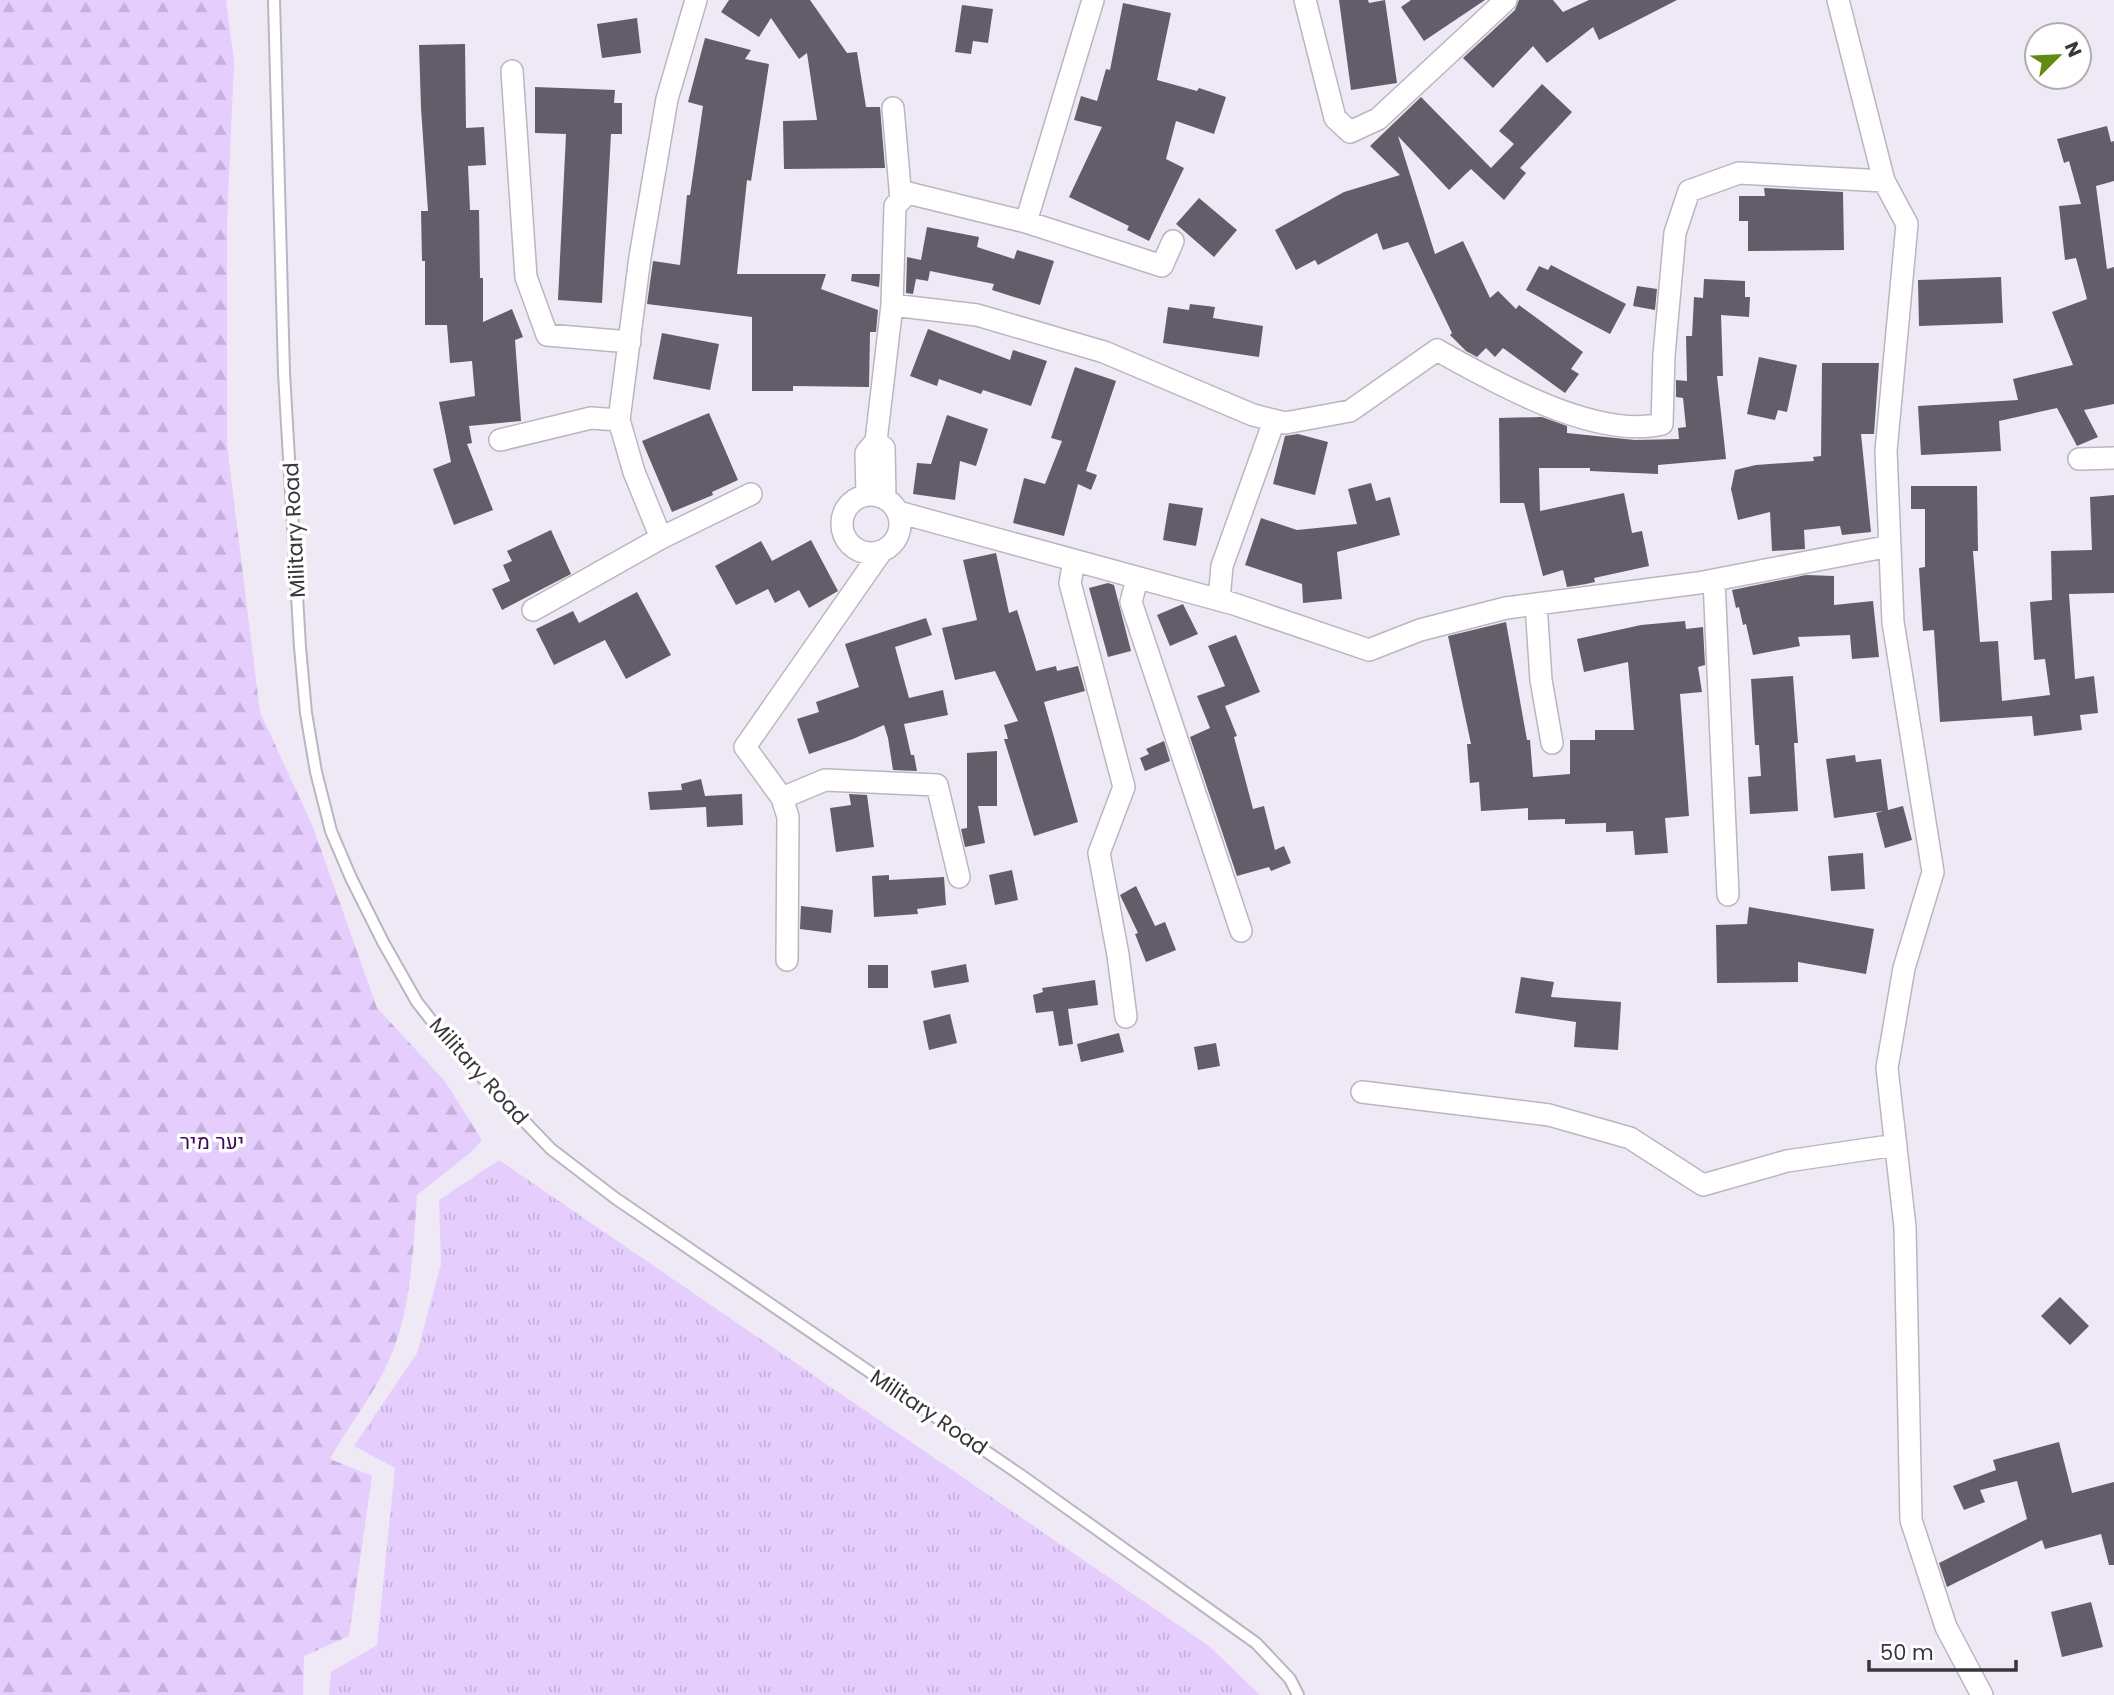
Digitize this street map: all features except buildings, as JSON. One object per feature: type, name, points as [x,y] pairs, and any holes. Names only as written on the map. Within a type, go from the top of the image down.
[{"type":"street","points":[[662,538],[634,472],[619,420],[640,257],[667,99],[696,0]]},
{"type":"street","points":[[1026,222],[1093,0]]},
{"type":"street","points":[[1305,0],[1335,118],[1350,132],[1378,119],[1506,0]]},
{"type":"street","points":[[1838,0],[1884,181],[1907,224],[1886,451],[1893,622],[1933,872],[1904,968],[1887,1068],[1905,1227],[1911,1520],[1946,1627],[1982,1695]]},
{"type":"street","points":[[512,71],[526,277],[547,335],[630,342]]},
{"type":"street","points":[[893,108],[901,200]]},
{"type":"street","points":[[892,305],[976,315],[1104,352],[1253,415],[1285,424],[1350,411],[1437,350],[1501,385],[1584,419],[1643,429],[1662,424],[1664,355],[1675,233],[1689,191],[1739,173],[1884,181]]},
{"type":"street","points":[[787,960],[789,817],[782,798],[746,747],[900,530],[884,502],[866,453],[876,440],[892,305],[895,206],[908,193],[1026,222],[1162,266],[1173,241]]},
{"type":"street","points":[[500,440],[591,418],[619,420]]},
{"type":"street","points":[[1219,600],[1222,566],[1274,421]]},
{"type":"street","points":[[2079,458],[2114,458]]},
{"type":"street","points":[[533,610],[662,538],[751,494]]},
{"type":"street","points":[[965,529],[918,533],[871,554],[853,547],[842,530],[845,510],[859,498],[884,502],[1074,561],[1219,600],[1369,650],[1420,630],[1506,608],[1714,580],[1890,546]]},
{"type":"street","points":[[1074,561],[1070,583],[1124,787],[1099,853],[1118,955],[1126,1017]]},
{"type":"street","points":[[1137,579],[1131,602],[1241,931]]},
{"type":"street","points":[[1714,580],[1728,895]]},
{"type":"street","points":[[1536,604],[1541,680],[1552,743]]},
{"type":"street","points":[[782,798],[825,780],[937,785],[959,877]]},
{"type":"street","points":[[1362,1093],[1549,1115],[1630,1138],[1703,1185],[1787,1161],[1896,1145]]},
{"type":"lane","name":"Military Road","points":[[274,0],[284,373],[306,713],[316,772],[331,831],[356,889],[417,1002],[449,1043],[551,1149],[615,1198],[1022,1476],[1256,1643],[1290,1679],[1298,1695]]},
{"type":"green space","name":"יער מיר","points":[[0,0],[226,0],[234,62],[227,223],[227,445],[260,712],[313,827],[377,1008],[444,1080],[482,1140],[470,1153],[417,1195],[410,1278],[397,1339],[377,1384],[330,1459],[372,1476],[349,1636],[304,1656],[303,1695],[0,1695]]},
{"type":"green space","points":[[499,1160],[1209,1646],[1260,1695],[329,1695],[331,1672],[377,1645],[395,1468],[354,1446],[417,1353],[441,1264],[439,1200]]}]
